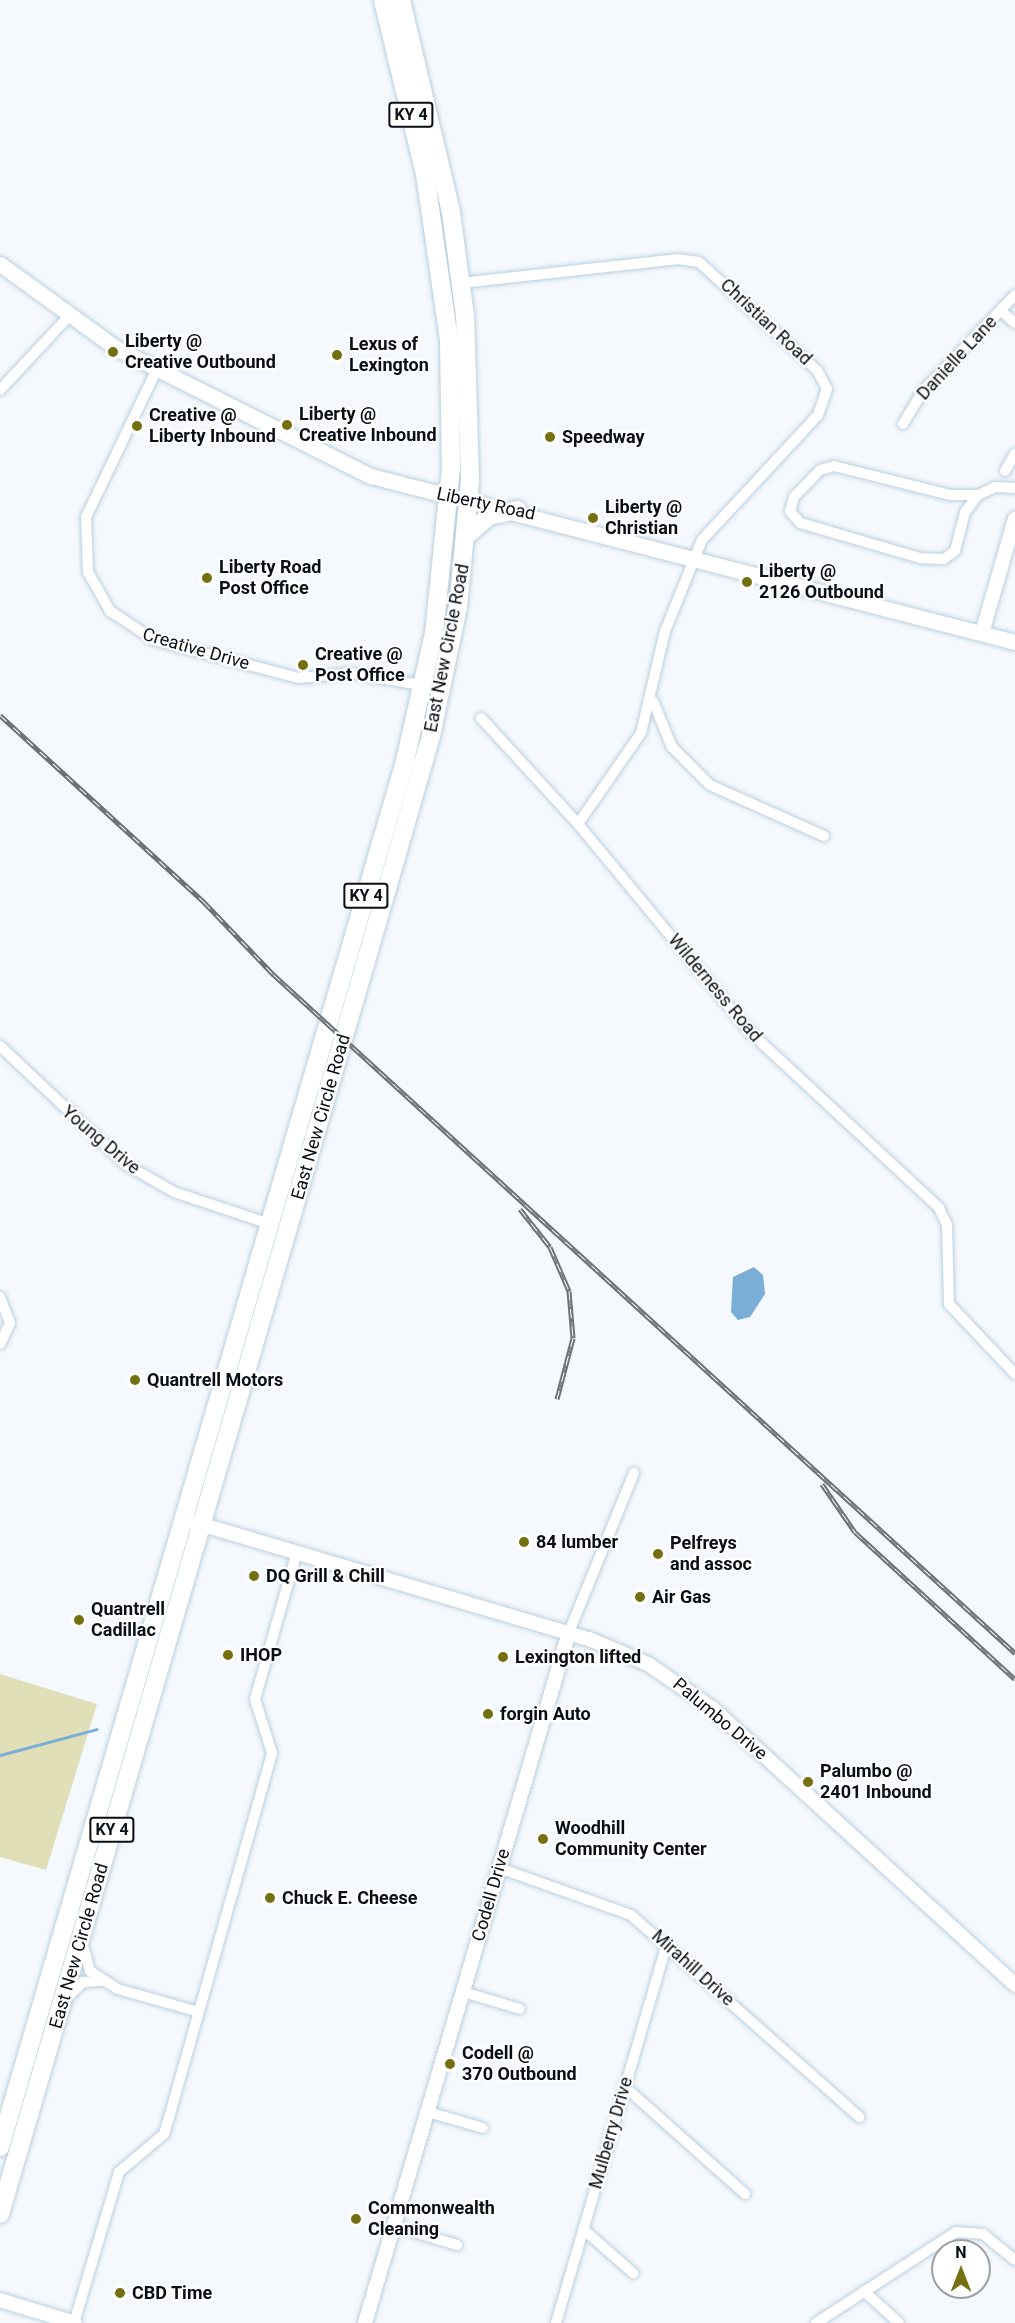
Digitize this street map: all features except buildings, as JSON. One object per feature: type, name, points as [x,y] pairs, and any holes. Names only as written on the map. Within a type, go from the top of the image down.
[{"type":"highway","points":[[384,0],[398,20],[403,7]]},
{"type":"highway","name":"East New Circle Road","points":[[0,2147],[270,1224],[423,685],[440,598],[452,417],[455,279],[400,72],[384,0]]},
{"type":"highway","name":"East New Circle Road","points":[[0,2214],[288,1229],[442,688],[466,536],[471,419],[455,279],[422,82],[403,7]]},
{"type":"highway","points":[[400,72],[422,82]]},
{"type":"highway","points":[[466,536],[489,516],[517,510]]},
{"type":"main road","name":"Liberty Road","points":[[0,264],[69,316],[157,369],[347,466],[448,496],[517,510],[697,556],[1015,642]]},
{"type":"street","name":"Christian Road","points":[[455,279],[483,281],[690,259],[714,274],[822,376],[828,394],[823,409],[702,540],[697,556]]},
{"type":"street","name":"Danielle Lane","points":[[903,424],[923,391],[1015,295]]},
{"type":"street","points":[[1001,310],[1015,323]]},
{"type":"street","points":[[0,390],[69,316]]},
{"type":"street","name":"Creative Drive","points":[[157,369],[86,517],[88,572],[110,611],[154,640],[299,678],[352,673],[442,688]]},
{"type":"street","points":[[1005,471],[1015,454]]},
{"type":"street","points":[[978,495],[965,512],[955,551],[935,560],[813,530],[790,511],[794,496],[826,467],[950,495],[978,495],[995,487],[1015,488]]},
{"type":"street","points":[[982,633],[1015,519]]},
{"type":"street","points":[[578,824],[641,734],[652,698],[665,631],[697,556]]},
{"type":"street","points":[[652,698],[672,747],[710,785],[824,836]]},
{"type":"street","name":"Wilderness Road","points":[[481,718],[578,824],[751,1033],[939,1208],[947,1225],[949,1304],[1015,1374]]},
{"type":"street","name":"Young Drive","points":[[0,1047],[125,1164],[174,1192],[288,1229]]},
{"type":"street","points":[[0,1297],[10,1323],[0,1344]]},
{"type":"street","name":"Codell Drive","points":[[365,2323],[569,1632],[634,1473]]},
{"type":"street","name":"Palumbo Drive","points":[[183,1519],[569,1632],[639,1660],[697,1696],[1015,1985]]},
{"type":"street","points":[[0,2300],[74,2323],[119,2172],[164,2134],[272,1753],[255,1699],[297,1552]]},
{"type":"street","name":"Mirahill Drive","points":[[499,1868],[615,1906],[667,1944],[859,2117]]},
{"type":"street","points":[[82,1933],[85,1964],[105,1981]]},
{"type":"street","name":"Mulberry Drive","points":[[556,2323],[667,1944]]},
{"type":"street","points":[[63,2003],[83,1982],[105,1981],[199,2012]]},
{"type":"street","points":[[462,1992],[520,2009]]},
{"type":"street","points":[[625,2086],[745,2194]]},
{"type":"street","points":[[428,2112],[483,2128]]},
{"type":"street","points":[[393,2226],[457,2246]]},
{"type":"street","points":[[583,2229],[633,2273]]},
{"type":"street","points":[[816,2323],[956,2232],[983,2234],[1015,2260]]},
{"type":"street","points":[[864,2291],[899,2323]]},
{"type":"green space","points":[[0,1674],[97,1704],[46,1870],[0,1857]]},
{"type":"water","points":[[754,1267],[763,1275],[765,1294],[750,1317],[738,1320],[731,1312],[733,1277]]},
{"type":"waterway","points":[[0,1755],[97,1729]]},
{"type":"railway","points":[[0,715],[204,902],[273,974],[1015,1653]]},
{"type":"railway","points":[[520,1209],[550,1247],[569,1291],[573,1338],[557,1399]]},
{"type":"railway","points":[[822,1484],[855,1532],[1015,1679]]},
{"type":"place","name":"Liberty @ Creative Outbound","points":[[113,352]]},
{"type":"place","name":"Lexus of Lexington","points":[[337,355]]},
{"type":"place","name":"Liberty @ Creative Inbound","points":[[287,425]]},
{"type":"place","name":"Creative @ Liberty Inbound","points":[[137,426]]},
{"type":"place","name":"Speedway","points":[[550,437]]},
{"type":"place","name":"Liberty @ Christian","points":[[593,518]]},
{"type":"place","name":"Liberty Road Post Office","points":[[207,578]]},
{"type":"place","name":"Liberty @ 2126 Outbound","points":[[747,582]]},
{"type":"place","name":"Creative @ Post Office","points":[[303,665]]},
{"type":"place","name":"Quantrell Motors","points":[[135,1380]]},
{"type":"place","name":"84 lumber","points":[[524,1542]]},
{"type":"place","name":"Pelfreys and assoc","points":[[658,1554]]},
{"type":"place","name":"DQ Grill & Chill","points":[[254,1576]]},
{"type":"place","name":"Air Gas","points":[[640,1597]]},
{"type":"place","name":"Quantrell Cadillac","points":[[79,1620]]},
{"type":"place","name":"IHOP","points":[[228,1655]]},
{"type":"place","name":"Lexington lifted","points":[[503,1657]]},
{"type":"place","name":"forgin Auto","points":[[488,1714]]},
{"type":"place","name":"Palumbo @ 2401 Inbound","points":[[808,1782]]},
{"type":"place","name":"Woodhill Community Center","points":[[543,1839]]},
{"type":"place","name":"Chuck E. Cheese","points":[[270,1898]]},
{"type":"place","name":"Codell @ 370 Outbound","points":[[450,2064]]},
{"type":"place","name":"Commonwealth Cleaning","points":[[356,2219]]},
{"type":"place","name":"CBD Time","points":[[120,2293]]}]
